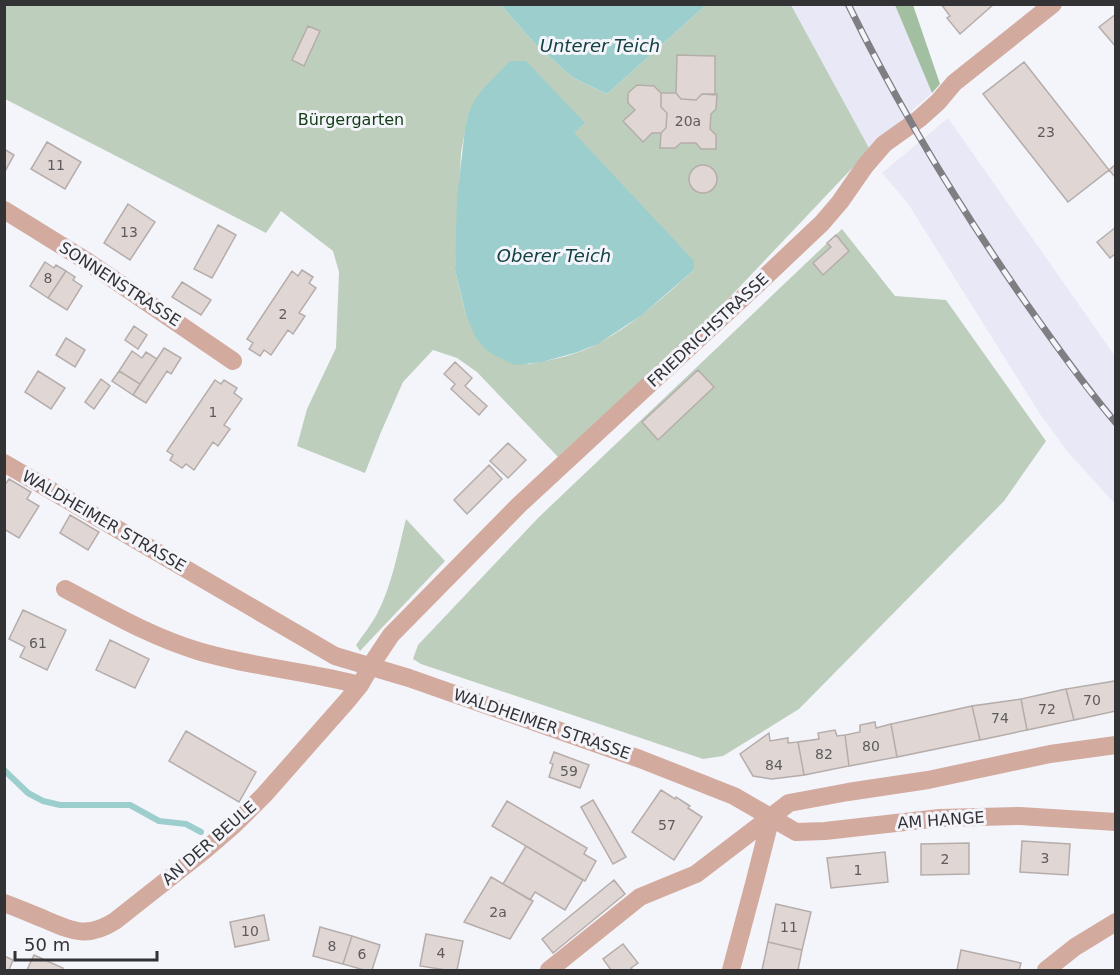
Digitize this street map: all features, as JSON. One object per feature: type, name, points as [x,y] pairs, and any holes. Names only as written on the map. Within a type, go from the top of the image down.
[{"type":"street","name":"FRIEDRICHSTRASSE","points":[[372,666],[391,636],[520,504],[739,303],[822,223],[884,144],[919,119],[954,83],[1053,4]]},
{"type":"street","name":"SONNENSTRASSE","points":[[4,210],[88,262],[233,361]]},
{"type":"street","name":"WALDHEIMER STRASSE","points":[[4,463],[327,652],[347,661],[372,666],[640,759],[735,796],[771,817]]},
{"type":"street","points":[[65,589],[159,638],[199,652],[360,685]]},
{"type":"street","name":"AN DER BEULE","points":[[4,903],[76,931],[94,931],[115,921],[234,825],[264,795],[346,702],[372,666]]},
{"type":"street","points":[[549,970],[640,897],[696,874],[789,803],[928,780],[1050,754],[1116,745]]},
{"type":"street","name":"AM HANGE","points":[[771,817],[796,832],[825,831],[940,818],[1020,816],[1116,822]]},
{"type":"street","points":[[731,970],[771,817]]},
{"type":"street","points":[[1046,970],[1075,947],[1116,922]]},
{"type":"shaded area","points":[[791,5],[895,5],[932,93],[869,148]]},
{"type":"shaded area","points":[[948,118],[1115,356],[1115,504],[1067,451],[1040,414],[907,202],[882,173]]},
{"type":"green space","name":"Bürgergarten","points":[[4,5],[501,5],[536,45],[572,77],[607,94],[706,5],[791,5],[869,148],[712,316],[558,457],[477,372],[457,358],[433,350],[403,382],[365,473],[297,446],[307,409],[336,348],[339,272],[333,251],[281,211],[266,233],[5,99]],"holes":[[[468,115],[585,123],[573,133],[694,270],[637,319],[612,336],[574,354],[528,364],[466,315],[460,291],[455,270],[461,153]]]},
{"type":"green space","points":[[895,5],[913,5],[940,84],[932,93]]},
{"type":"green space","points":[[842,229],[895,296],[946,300],[1046,441],[1004,501],[799,709],[723,756],[703,759],[421,664],[413,659],[418,645],[539,517]]},
{"type":"green space","points":[[406,519],[445,561],[360,651],[356,645],[377,614],[387,591]]},
{"type":"water","name":"Unterer Teich","points":[[501,5],[706,5],[607,94],[572,77],[536,45]]},
{"type":"water","name":"Oberer Teich","points":[[510,61],[526,61],[585,123],[574,133],[694,261],[694,270],[642,315],[598,344],[542,362],[515,365],[485,349],[476,338],[466,315],[455,270],[457,198],[468,115],[482,90]]},
{"type":"building","points":[[941,4],[994,4],[960,34],[947,18],[950,16]]},
{"type":"building","points":[[1116,14],[1116,47],[1099,27]]},
{"type":"building","points":[[308,26],[320,31],[304,66],[292,60]]},
{"type":"building","points":[[677,55],[715,56],[715,95],[702,94],[696,100],[681,99],[676,93]]},
{"type":"building","points":[[1024,62],[1109,170],[1068,202],[983,94]]},
{"type":"building","points":[[637,85],[654,86],[661,93],[661,107],[667,113],[666,128],[661,133],[652,133],[643,142],[623,121],[635,110],[628,103],[628,93]]},
{"type":"building","points":[[661,93],[676,93],[681,99],[696,100],[702,94],[717,94],[716,109],[711,114],[710,129],[716,135],[716,149],[701,149],[696,143],[681,143],[675,148],[660,148],[661,133],[666,128],[667,113],[661,107]]},
{"type":"building","points":[[47,142],[81,162],[65,189],[31,169]]},
{"type":"building","points":[[4,149],[14,155],[4,173]]},
{"type":"building","points":[[1116,164],[1116,178],[1109,170]]},
{"type":"building","points":[[703,165],[713,169],[717,179],[713,189],[703,193],[693,189],[689,179],[693,169]]},
{"type":"building","points":[[128,204],[155,222],[130,260],[104,243]]},
{"type":"building","points":[[218,225],[236,235],[212,278],[194,269]]},
{"type":"building","points":[[1116,227],[1116,255],[1110,258],[1097,242]]},
{"type":"building","points":[[836,235],[849,251],[823,275],[813,263],[831,247],[827,243]]},
{"type":"building","points":[[45,262],[54,268],[56,265],[66,271],[48,298],[30,286]]},
{"type":"building","points":[[302,270],[313,277],[309,283],[316,288],[299,313],[305,316],[293,334],[288,330],[271,355],[264,350],[260,356],[249,349],[253,343],[247,339],[292,271],[298,276]]},
{"type":"building","points":[[66,271],[82,286],[67,310],[48,298]]},
{"type":"building","points":[[182,282],[211,300],[201,315],[172,297]]},
{"type":"building","points":[[134,326],[147,335],[138,349],[125,340]]},
{"type":"building","points":[[66,338],[85,350],[75,367],[56,355]]},
{"type":"building","points":[[164,348],[181,358],[171,374],[167,371],[146,403],[133,395]]},
{"type":"building","points":[[132,351],[142,358],[146,352],[157,359],[140,384],[119,371]]},
{"type":"building","points":[[455,362],[472,378],[465,386],[487,406],[479,415],[451,389],[455,384],[444,374]]},
{"type":"building","points":[[698,370],[714,387],[658,440],[642,422]]},
{"type":"building","points":[[38,371],[65,388],[51,409],[25,392]]},
{"type":"building","points":[[119,371],[140,384],[133,395],[112,381]]},
{"type":"building","points":[[101,379],[110,386],[94,409],[85,402]]},
{"type":"building","points":[[215,380],[221,384],[224,380],[237,388],[234,393],[242,399],[224,425],[230,429],[218,446],[213,442],[194,470],[186,464],[182,468],[170,460],[173,455],[167,451]]},
{"type":"building","points":[[508,443],[526,460],[508,478],[490,461]]},
{"type":"building","points":[[489,465],[502,479],[467,514],[454,500]]},
{"type":"building","points":[[9,479],[31,492],[27,499],[39,506],[19,538],[4,529],[4,486]]},
{"type":"building","points":[[70,515],[99,532],[88,550],[60,533]]},
{"type":"building","points":[[23,610],[66,630],[47,670],[20,657],[25,647],[9,639]]},
{"type":"building","points":[[110,640],[149,659],[135,688],[96,670]]},
{"type":"building","points":[[1115,681],[1116,711],[1074,720],[1066,689]]},
{"type":"building","points":[[1066,689],[1074,720],[1027,730],[1021,699]]},
{"type":"building","points":[[1021,699],[1027,730],[980,740],[972,706]]},
{"type":"building","points":[[972,706],[980,740],[897,757],[891,724]]},
{"type":"building","points":[[875,722],[876,728],[891,724],[897,757],[849,766],[845,735],[860,732],[860,725]]},
{"type":"building","points":[[835,730],[837,736],[845,735],[849,766],[804,775],[798,742],[819,739],[818,733]]},
{"type":"building","points":[[186,731],[256,772],[239,802],[169,761]]},
{"type":"building","points":[[769,733],[770,741],[788,738],[788,743],[798,742],[804,775],[772,779],[753,776],[740,754]]},
{"type":"building","points":[[554,752],[589,765],[580,788],[549,777]]},
{"type":"building","points":[[661,790],[690,806],[688,808],[702,817],[674,860],[632,832]]},
{"type":"building","points":[[593,800],[626,857],[613,864],[581,807]]},
{"type":"building","points":[[507,801],[587,848],[584,854],[596,861],[585,881],[492,826]]},
{"type":"building","points":[[1022,841],[1070,844],[1068,875],[1020,872]]},
{"type":"building","points":[[969,843],[969,874],[921,875],[921,844]]},
{"type":"building","points":[[526,846],[583,880],[565,910],[535,892],[530,900],[503,884]]},
{"type":"building","points":[[885,852],[888,882],[831,888],[827,858]]},
{"type":"building","points":[[491,877],[533,901],[510,939],[464,922]]},
{"type":"building","points":[[614,880],[625,894],[553,953],[542,939]]},
{"type":"building","points":[[776,904],[811,912],[802,950],[768,942]]},
{"type":"building","points":[[264,915],[269,940],[235,947],[230,922]]},
{"type":"building","points":[[320,927],[352,936],[343,964],[313,956]]},
{"type":"building","points":[[426,934],[463,941],[457,970],[420,966]]},
{"type":"building","points":[[352,936],[380,945],[372,970],[343,964]]},
{"type":"building","points":[[768,942],[802,950],[798,970],[762,970]]},
{"type":"building","points":[[623,944],[638,963],[631,968],[633,970],[611,970],[603,959]]},
{"type":"building","points":[[961,950],[1021,963],[1019,970],[957,970]]},
{"type":"building","points":[[34,955],[63,968],[62,970],[27,970]]},
{"type":"building","points":[[4,956],[13,960],[9,970],[4,970]]},
{"type":"waterway","points":[[4,770],[28,793],[43,801],[60,805],[130,805],[159,821],[186,824],[201,832]]},
{"type":"railway","points":[[848,4],[912,123],[982,239],[1033,313],[1116,423]]}]
